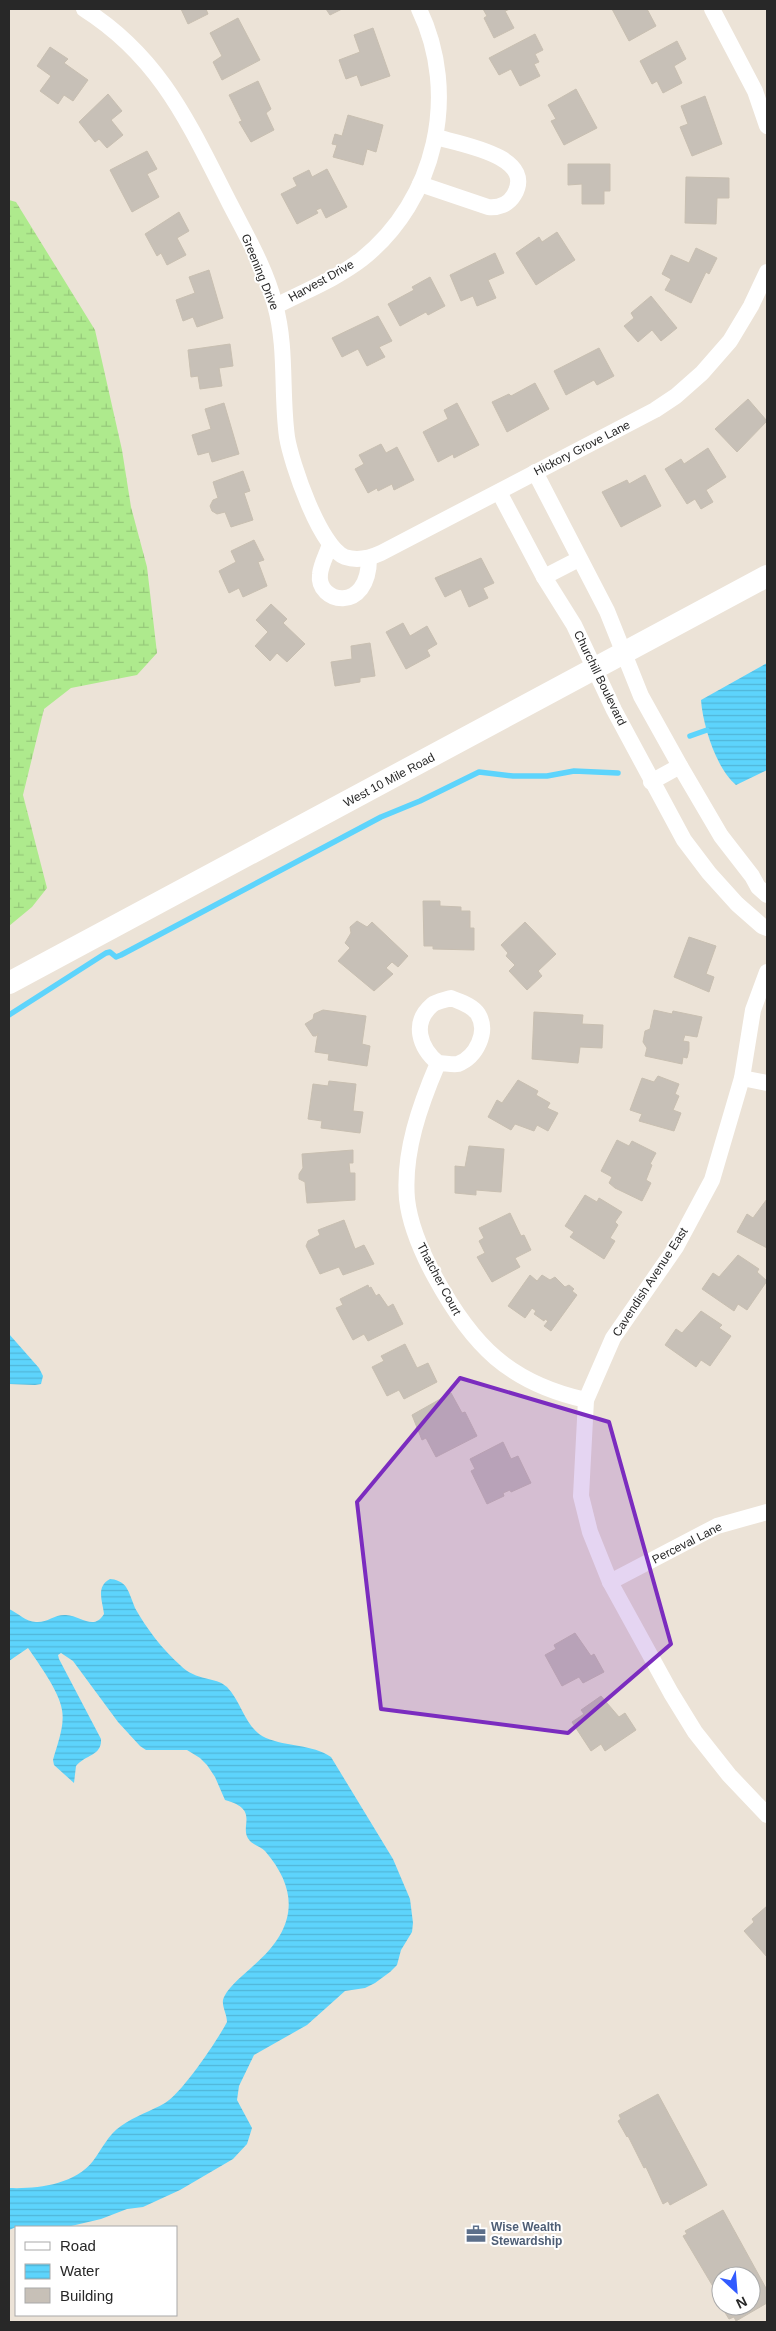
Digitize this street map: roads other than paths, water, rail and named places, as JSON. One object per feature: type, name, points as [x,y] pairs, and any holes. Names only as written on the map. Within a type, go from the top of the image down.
[{"type":"main road","name":"West 10 Mile Road","points":[[9,983],[625,654],[767,576]]},
{"type":"street","name":"Greening Drive","points":[[84,9],[101,13],[143,58],[176,101],[254,252],[276,306],[288,439],[298,475],[316,521],[330,544],[345,557]]},
{"type":"street","name":"Harvest Drive","points":[[276,306],[344,272],[363,258],[406,212],[420,184],[436,137],[439,115],[439,79],[433,45],[419,9]]},
{"type":"street","points":[[712,9],[755,91],[767,126]]},
{"type":"street","points":[[420,184],[495,208],[509,202],[517,188],[517,175],[514,168],[505,159],[436,137]]},
{"type":"street","name":"Hickory Grove Lane","points":[[345,557],[369,558],[500,492],[655,410],[702,373],[730,341],[751,306],[767,272]]},
{"type":"street","points":[[535,472],[607,611],[641,696],[721,836],[752,876],[758,887],[767,895]]},
{"type":"street","name":"Churchill Boulevard","points":[[500,492],[544,577],[574,625],[652,782],[684,840],[696,857],[738,904],[762,926],[767,928]]},
{"type":"street","points":[[330,544],[320,573],[322,588],[327,594],[347,598],[356,596],[362,591],[369,570],[369,558]]},
{"type":"street","points":[[544,577],[579,560]]},
{"type":"street","points":[[652,782],[680,766]]},
{"type":"street","name":"Cavendish Avenue East","points":[[767,972],[752,1010],[742,1078],[712,1180],[676,1247],[612,1338],[586,1400],[581,1496],[590,1532],[610,1582],[666,1686],[695,1732],[729,1775],[767,1815]]},
{"type":"street","name":"Thatcher Court","points":[[438,1063],[425,1093],[413,1134],[407,1168],[409,1209],[413,1228],[426,1260],[452,1308],[472,1335],[494,1356],[519,1376],[542,1387],[586,1400]]},
{"type":"street","points":[[742,1078],[767,1083]]},
{"type":"street","name":"Perceval Lane","points":[[610,1582],[717,1526],[767,1512]]},
{"type":"water","points":[[767,663],[767,770],[736,785],[722,768],[712,746],[704,722],[701,700]]},
{"type":"water","points":[[9,1334],[39,1368],[43,1376],[41,1384],[9,1384]]},
{"type":"water","points":[[110,1579],[125,1585],[139,1616],[167,1653],[193,1674],[217,1681],[227,1687],[248,1722],[259,1734],[274,1741],[316,1750],[331,1757],[393,1859],[410,1899],[413,1923],[412,1932],[401,1950],[397,1965],[390,1972],[365,1988],[345,1991],[307,2025],[254,2055],[239,2086],[237,2100],[252,2128],[247,2144],[233,2159],[180,2190],[143,2207],[127,2209],[101,2219],[71,2226],[15,2226],[9,2230],[9,2188],[31,2188],[54,2184],[76,2175],[93,2161],[116,2130],[132,2119],[165,2103],[180,2089],[227,2022],[223,2000],[228,1990],[267,1953],[285,1926],[288,1911],[288,1897],[277,1867],[265,1851],[250,1841],[246,1830],[246,1814],[236,1804],[225,1800],[215,1777],[207,1765],[187,1750],[146,1750],[140,1746],[118,1722],[73,1661],[61,1653],[58,1655],[59,1659],[101,1739],[101,1745],[96,1752],[76,1766],[74,1783],[54,1765],[53,1760],[63,1716],[60,1703],[48,1678],[28,1648],[9,1661],[9,1609],[32,1622],[40,1622],[66,1615],[92,1622],[96,1621],[104,1614],[101,1590],[105,1582]]},
{"type":"waterway","points":[[690,736],[707,730]]},
{"type":"waterway","points":[[9,1015],[106,953],[110,952],[116,957],[121,955],[381,817],[420,801],[479,772],[513,776],[547,776],[574,771],[618,773]]},
{"type":"place","name":"Wise Wealth Stewardship","points":[[476,2234]]}]
